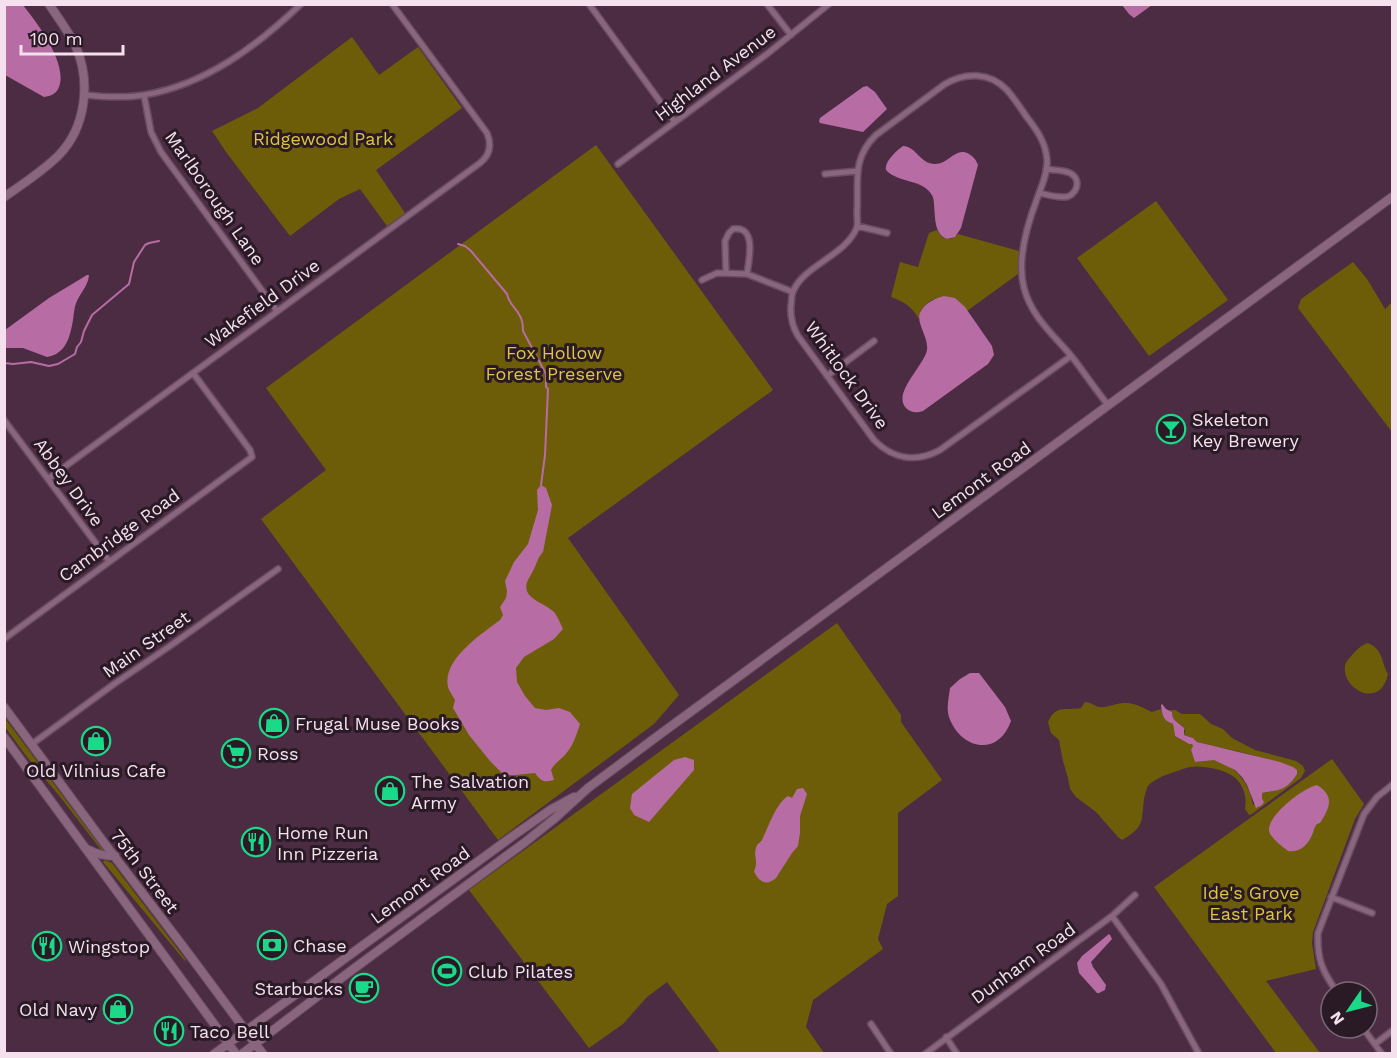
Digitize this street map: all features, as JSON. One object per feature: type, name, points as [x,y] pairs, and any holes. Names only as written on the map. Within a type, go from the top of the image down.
[{"type":"main road","points":[[4,197],[50,163],[65,148],[84,105],[84,78],[79,56],[49,4]]},
{"type":"main road","name":"Lemont Road","points":[[242,1053],[524,843],[588,788],[1392,197]]},
{"type":"main road","name":"75th Street","points":[[4,707],[263,1053]]},
{"type":"main road","name":"75th Street","points":[[4,738],[236,1053]]},
{"type":"main road","name":"Lemont Road","points":[[214,1053],[503,843],[550,810],[588,788]]},
{"type":"main road","points":[[85,848],[101,856],[115,856]]},
{"type":"street","points":[[85,95],[107,97],[144,95],[184,84],[216,69],[264,37],[301,4]]},
{"type":"street","name":"Wakefield Drive","points":[[48,478],[488,155],[489,139],[486,133],[392,4]]},
{"type":"street","points":[[589,4],[675,122]]},
{"type":"street","points":[[767,4],[791,35]]},
{"type":"street","name":"Highland Avenue","points":[[618,164],[829,4]]},
{"type":"street","points":[[702,280],[717,273],[747,274],[793,292],[804,275],[846,243],[857,226],[858,164],[864,150],[876,135],[945,84],[957,78],[979,75],[997,82],[1006,89],[1044,144],[1046,169],[1022,251],[1023,280],[1027,297],[1035,315],[1108,405]]},
{"type":"street","name":"Marlborough Lane","points":[[144,95],[151,132],[161,152],[277,311]]},
{"type":"street","points":[[1040,193],[1066,197],[1074,193],[1077,185],[1075,178],[1070,174],[1046,169]]},
{"type":"street","points":[[825,174],[858,171]]},
{"type":"street","points":[[857,226],[887,233]]},
{"type":"street","points":[[726,273],[726,236],[733,229],[738,228],[744,230],[750,240],[747,274]]},
{"type":"street","name":"Whitlock Drive","points":[[793,292],[790,314],[798,336],[874,440],[899,457],[920,457],[934,453],[1071,357]]},
{"type":"street","points":[[827,376],[874,341]]},
{"type":"street","name":"Cambridge Road","points":[[4,639],[252,456],[250,450],[193,373]]},
{"type":"street","name":"Abbey Drive","points":[[4,420],[109,561]]},
{"type":"street","name":"Main Street","points":[[32,744],[278,568]]},
{"type":"street","points":[[1328,980],[1321,967],[1318,933],[1364,814],[1377,797],[1392,785]]},
{"type":"street","name":"Dunham Road","points":[[925,1053],[1112,916],[1135,895]]},
{"type":"street","points":[[1331,897],[1372,913]]},
{"type":"street","points":[[1112,916],[1161,984],[1198,1053]]},
{"type":"street","points":[[871,1024],[891,1053]]},
{"type":"street","points":[[1375,1044],[1392,1031]]},
{"type":"street","points":[[946,1038],[957,1053]]},
{"type":"street","points":[[1372,1040],[1382,1053]]},
{"type":"green space","name":"Ridgewood Park","points":[[352,37],[379,75],[418,47],[462,108],[376,170],[405,213],[387,226],[360,189],[339,199],[290,236],[212,131],[258,108]]},
{"type":"green space","name":"Fox Hollow Forest Preserve","points":[[596,145],[773,390],[568,538],[679,695],[654,724],[498,840],[261,519],[326,470],[266,388]]},
{"type":"green space","points":[[1156,201],[1228,300],[1149,356],[1077,258]]},
{"type":"green space","points":[[937,230],[946,239],[958,234],[1019,251],[1018,274],[967,311],[955,298],[939,298],[925,305],[919,319],[907,305],[891,297],[900,262],[918,267],[929,233]]},
{"type":"green space","points":[[1353,262],[1367,279],[1385,309],[1392,302],[1392,432],[1298,308],[1301,299]]},
{"type":"green space","points":[[837,623],[901,715],[901,722],[942,780],[898,813],[898,896],[887,904],[878,939],[883,949],[813,1000],[806,1027],[824,1053],[720,1053],[667,982],[647,997],[623,1024],[589,1048],[469,890]]},
{"type":"green space","points":[[1367,643],[1379,652],[1388,674],[1384,685],[1370,694],[1355,688],[1349,682],[1345,667],[1352,655]]},
{"type":"green space","points":[[1085,702],[1102,707],[1131,703],[1152,712],[1161,709],[1165,719],[1173,724],[1175,736],[1189,744],[1192,743],[1191,750],[1195,762],[1214,760],[1229,766],[1245,783],[1253,805],[1262,799],[1262,793],[1277,790],[1290,782],[1297,774],[1297,770],[1275,761],[1197,742],[1184,735],[1182,725],[1175,720],[1169,710],[1182,714],[1200,714],[1232,738],[1255,750],[1296,761],[1303,766],[1305,771],[1301,778],[1249,815],[1245,809],[1246,800],[1242,787],[1234,777],[1224,772],[1206,767],[1190,767],[1163,776],[1148,786],[1142,819],[1135,831],[1122,840],[1070,789],[1059,740],[1051,733],[1048,722],[1058,710],[1081,708]]},
{"type":"green space","points":[[4,717],[103,850],[102,851],[5,727]]},
{"type":"green space","name":"Ide's Grove East Park","points":[[1332,759],[1364,804],[1355,819],[1313,932],[1312,943],[1316,969],[1266,981],[1320,1053],[1276,1053],[1154,887]]},
{"type":"green space","points":[[105,860],[112,863],[185,961],[103,862]]},
{"type":"shaded area","points":[[4,5],[23,5],[50,44],[61,77],[59,87],[53,94],[44,97],[5,75]]},
{"type":"shaded area","points":[[1122,5],[1152,5],[1134,18]]},
{"type":"shaded area","points":[[867,86],[875,92],[887,109],[863,132],[820,123],[820,118]]},
{"type":"shaded area","points":[[903,146],[912,149],[922,159],[935,164],[960,152],[974,157],[978,165],[961,228],[955,237],[947,239],[939,232],[933,197],[929,191],[886,170],[889,160]]},
{"type":"shaded area","points":[[89,275],[87,282],[75,306],[66,344],[59,352],[47,357],[23,348],[5,348],[5,330],[49,298]]},
{"type":"shaded area","points":[[944,296],[955,298],[965,307],[992,346],[994,355],[988,364],[923,411],[912,412],[906,408],[903,395],[927,350],[919,315],[928,303]]},
{"type":"shaded area","points":[[541,485],[546,488],[552,505],[543,552],[526,588],[535,600],[554,612],[563,629],[554,639],[524,657],[516,668],[517,682],[535,708],[546,710],[559,708],[570,712],[580,724],[570,748],[551,770],[554,780],[547,781],[541,780],[535,773],[504,775],[469,735],[453,708],[455,700],[448,687],[451,667],[457,657],[503,615],[500,607],[506,598],[505,581],[514,562],[528,544],[538,510],[537,490]]},
{"type":"shaded area","points":[[970,673],[979,673],[1005,707],[1011,721],[1005,733],[989,744],[979,745],[970,742],[954,728],[949,717],[950,688]]},
{"type":"shaded area","points":[[1162,704],[1172,712],[1174,720],[1184,728],[1184,735],[1197,742],[1280,762],[1293,767],[1297,770],[1297,774],[1290,783],[1282,788],[1262,793],[1264,802],[1256,808],[1247,785],[1235,770],[1214,760],[1195,762],[1191,750],[1192,744],[1175,736],[1173,724],[1163,715]]},
{"type":"shaded area","points":[[685,757],[694,760],[694,770],[649,822],[634,815],[630,808],[632,794],[674,760]]},
{"type":"shaded area","points":[[1317,785],[1323,789],[1328,798],[1326,812],[1305,846],[1299,850],[1288,851],[1271,836],[1270,824],[1287,803],[1303,791]]},
{"type":"shaded area","points":[[803,788],[807,794],[800,816],[798,846],[776,878],[763,882],[754,871],[757,846],[780,804],[788,796],[792,798],[797,789]]},
{"type":"shaded area","points":[[1109,934],[1112,939],[1091,962],[1106,985],[1105,990],[1097,993],[1079,973],[1077,963],[1082,956]]},
{"type":"waterway","points":[[4,363],[31,362],[49,366],[58,364],[75,354],[92,315],[129,284],[134,262],[145,245],[159,241]]},
{"type":"waterway","points":[[458,244],[471,251],[507,294],[521,318],[523,331],[546,374],[548,389],[545,455],[541,485]]},
{"type":"place","name":"Skeleton Key Brewery","points":[[1171,429]]},
{"type":"place","name":"Frugal Muse Books","points":[[274,723]]},
{"type":"place","name":"Old Vilnius Cafe","points":[[96,741]]},
{"type":"place","name":"Ross","points":[[236,753]]},
{"type":"place","name":"The Salvation Army","points":[[390,791]]},
{"type":"place","name":"Home Run Inn Pizzeria","points":[[256,842]]},
{"type":"place","name":"Chase","points":[[272,945]]},
{"type":"place","name":"Wingstop","points":[[47,946]]},
{"type":"place","name":"Club Pilates","points":[[447,971]]},
{"type":"place","name":"Starbucks","points":[[364,988]]},
{"type":"place","name":"Old Navy","points":[[118,1009]]},
{"type":"place","name":"Taco Bell","points":[[169,1031]]}]
